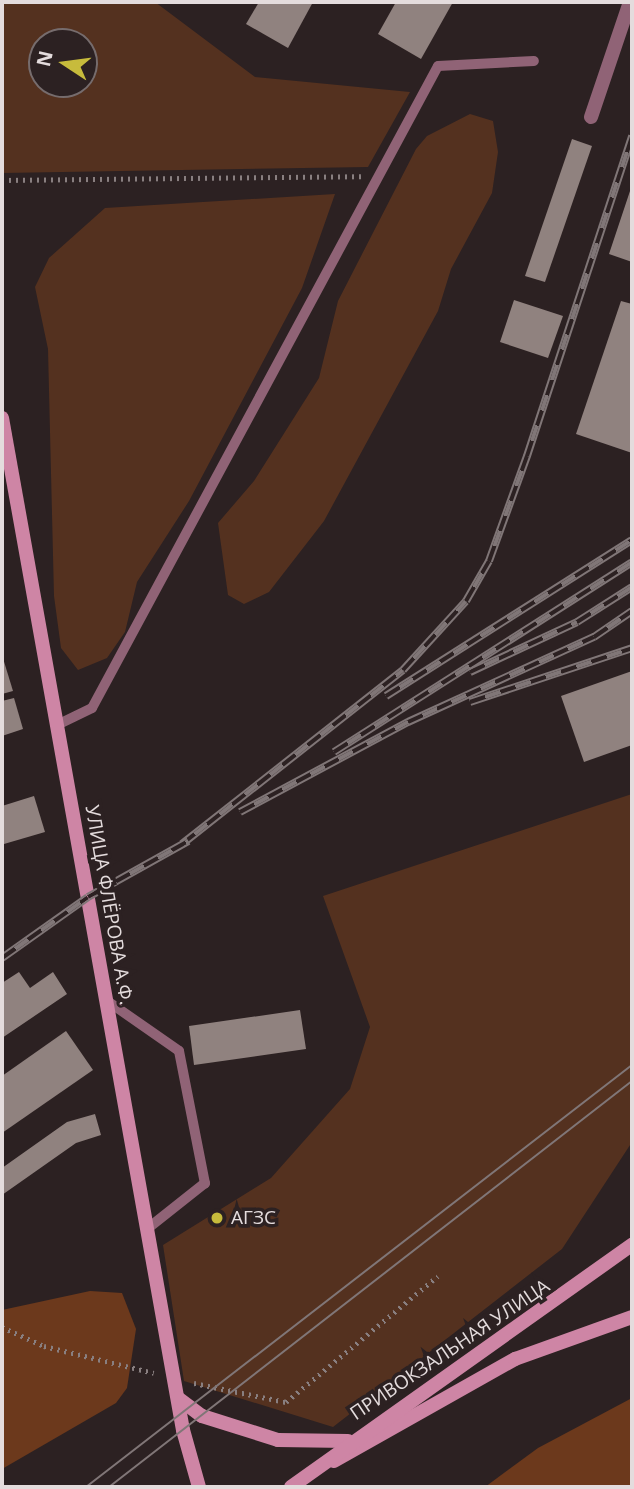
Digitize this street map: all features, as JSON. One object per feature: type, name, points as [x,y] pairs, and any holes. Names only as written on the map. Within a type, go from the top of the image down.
[{"type":"street","points":[[591,117],[630,2]]},
{"type":"street","name":"УЛИЦА ФЛЁРОВА А.Ф.","points":[[2,418],[174,1378],[199,1487]]},
{"type":"street","name":"ПРИВОКЗАЛЬНАЯ УЛИЦА","points":[[291,1487],[348,1441],[632,1245]]},
{"type":"street","points":[[291,1487],[515,1359],[632,1317]]},
{"type":"street","points":[[178,1398],[202,1416],[252,1433],[348,1441]]},
{"type":"lane","points":[[57,725],[92,708],[438,66],[534,61]]},
{"type":"lane","points":[[106,1000],[179,1051],[205,1182],[147,1229]]},
{"type":"path","points":[[2,180],[378,176]]},
{"type":"path","points":[[2,1327],[44,1346],[286,1402],[438,1276]]},
{"type":"shaded area","points":[[2,2],[155,2],[255,77],[410,92],[368,167],[2,173]]},
{"type":"shaded area","points":[[470,114],[493,121],[498,152],[492,193],[451,269],[438,311],[324,521],[269,592],[244,604],[228,595],[218,523],[254,481],[319,378],[338,301],[416,149],[427,136]]},
{"type":"shaded area","points":[[335,194],[302,288],[189,501],[137,582],[125,632],[107,658],[78,670],[61,648],[54,596],[48,349],[35,287],[49,258],[105,208]]},
{"type":"shaded area","points":[[632,794],[632,1142],[562,1249],[333,1427],[184,1381],[163,1245],[271,1178],[350,1089],[370,1027],[323,896]]},
{"type":"shaded area","points":[[90,1291],[122,1293],[136,1329],[127,1388],[116,1403],[2,1469],[2,1310]]},
{"type":"shaded area","points":[[632,1398],[632,1487],[485,1487],[538,1448]]},
{"type":"building","points":[[259,2],[313,2],[288,48],[246,24]]},
{"type":"building","points":[[396,2],[453,2],[421,59],[378,34]]},
{"type":"building","points":[[572,139],[592,146],[545,282],[525,276]]},
{"type":"building","points":[[632,185],[632,262],[609,254]]},
{"type":"building","points":[[514,300],[563,316],[548,358],[500,342]]},
{"type":"building","points":[[621,301],[632,304],[632,453],[576,434]]},
{"type":"building","points":[[2,655],[13,691],[2,694]]},
{"type":"building","points":[[632,671],[632,745],[584,762],[561,696]]},
{"type":"building","points":[[14,698],[23,729],[2,736],[2,701]]},
{"type":"building","points":[[34,796],[45,832],[4,844],[2,806]]},
{"type":"building","points":[[19,972],[30,988],[53,972],[67,994],[2,1038],[2,983]]},
{"type":"building","points":[[300,1010],[306,1049],[194,1065],[189,1026]]},
{"type":"building","points":[[66,1031],[93,1070],[2,1133],[2,1076]]},
{"type":"building","points":[[95,1114],[101,1135],[76,1143],[2,1195],[2,1168],[67,1122]]},
{"type":"tram line","points":[[86,1487],[632,1065]]},
{"type":"tram line","points":[[109,1487],[632,1081]]},
{"type":"railway","points":[[182,844],[403,670],[466,601],[489,561],[527,456],[632,136]]},
{"type":"railway","points":[[386,696],[632,540]]},
{"type":"railway","points":[[334,752],[632,562]]},
{"type":"railway","points":[[470,672],[577,622],[632,587]]},
{"type":"railway","points":[[240,812],[408,722],[594,637],[632,611]]},
{"type":"railway","points":[[470,702],[632,648]]},
{"type":"railway","points":[[2,958],[88,897],[188,841]]},
{"type":"place","name":"АГЗС","points":[[217,1218]]}]
